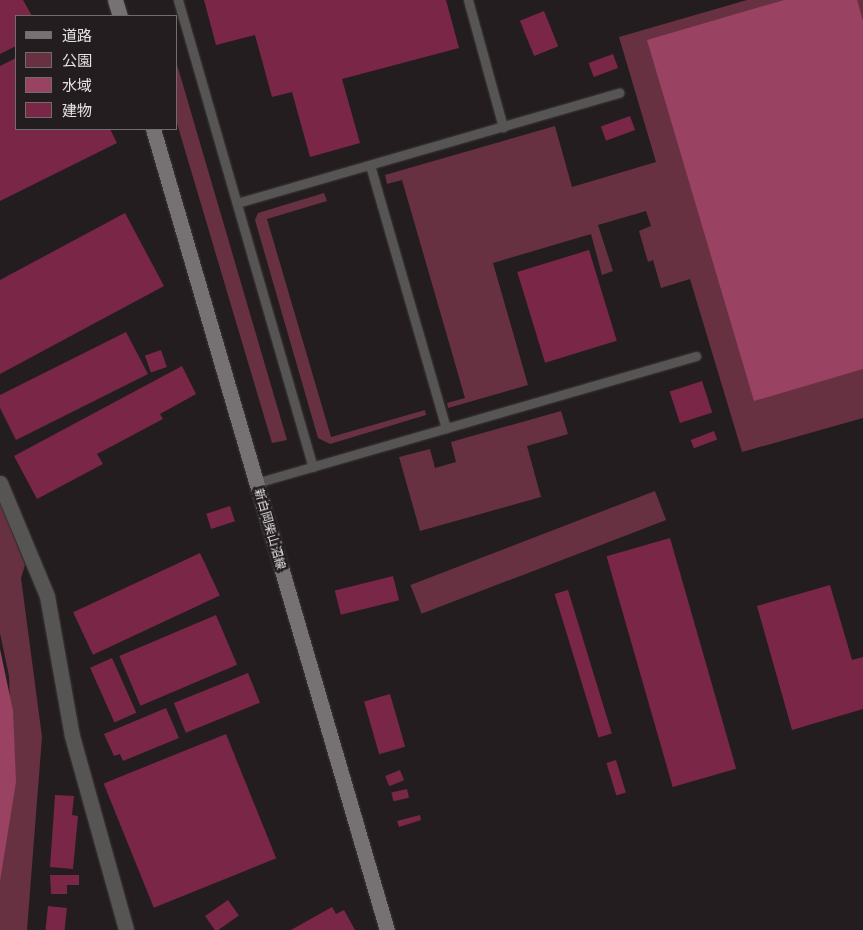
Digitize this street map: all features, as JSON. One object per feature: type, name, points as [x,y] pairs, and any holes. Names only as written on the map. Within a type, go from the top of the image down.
[{"type":"street","points":[[115,0],[120,15]]},
{"type":"street","name":"新白岡柴山沼線","points":[[153,130],[387,930]]},
{"type":"street","points":[[0,483],[47,596],[72,736],[126,930]]},
{"type":"lane","points":[[178,0],[180,19],[237,204],[313,466]]},
{"type":"lane","points":[[468,0],[503,126]]},
{"type":"lane","points":[[237,204],[619,93]]},
{"type":"lane","points":[[370,165],[446,428]]},
{"type":"lane","points":[[256,483],[696,356]]},
{"type":"green space","points":[[747,0],[863,0],[863,418],[742,452],[690,279],[661,288],[653,260],[648,262],[639,231],[651,226],[646,211],[598,225],[613,271],[602,275],[591,234],[493,263],[528,385],[448,408],[447,403],[465,398],[402,180],[387,184],[385,175],[555,126],[572,187],[656,162],[619,37]]},
{"type":"green space","points":[[178,68],[287,440],[272,443],[178,127]]},
{"type":"green space","points":[[324,193],[327,201],[267,219],[331,437],[425,410],[426,415],[330,444],[318,438],[255,220],[258,213]]},
{"type":"green space","points":[[561,411],[568,434],[527,446],[541,497],[420,531],[399,457],[430,449],[435,468],[456,462],[451,442]]},
{"type":"green space","points":[[655,491],[666,520],[422,614],[410,585]]},
{"type":"green space","points":[[0,503],[25,565],[21,578],[42,737],[27,930],[0,930],[0,873],[13,779],[9,676],[0,633]]},
{"type":"water","points":[[784,0],[857,0],[863,21],[863,369],[754,401],[647,40]]},
{"type":"water","points":[[0,649],[13,711],[16,782],[0,881]]},
{"type":"building","points":[[0,0],[23,0],[31,15],[15,15],[15,46],[0,54]]},
{"type":"building","points":[[204,0],[446,0],[459,48],[342,79],[360,143],[310,157],[292,92],[272,97],[255,35],[216,45]]},
{"type":"building","points":[[544,11],[558,46],[534,56],[520,21]]},
{"type":"building","points":[[613,54],[618,68],[594,77],[589,63]]},
{"type":"building","points":[[15,58],[15,130],[110,130],[117,143],[0,201],[0,66]]},
{"type":"building","points":[[630,116],[635,130],[606,141],[601,127]]},
{"type":"building","points":[[125,213],[164,286],[0,374],[0,280]]},
{"type":"building","points":[[589,250],[617,341],[545,363],[517,272]]},
{"type":"building","points":[[126,332],[148,374],[16,440],[0,408],[0,395]]},
{"type":"building","points":[[161,350],[167,367],[151,373],[145,356]]},
{"type":"building","points":[[182,366],[196,394],[160,414],[163,419],[97,454],[103,464],[37,499],[14,456]]},
{"type":"building","points":[[702,381],[712,412],[680,423],[670,392]]},
{"type":"building","points":[[714,431],[717,439],[694,448],[691,440]]},
{"type":"building","points":[[230,506],[235,521],[211,529],[206,514]]},
{"type":"building","points":[[670,538],[736,769],[673,787],[607,556]]},
{"type":"building","points":[[200,553],[220,596],[93,655],[73,612]]},
{"type":"building","points":[[393,576],[399,600],[341,615],[335,591]]},
{"type":"building","points":[[830,585],[852,660],[863,657],[863,709],[792,730],[757,606]]},
{"type":"building","points":[[568,590],[612,733],[598,738],[555,594]]},
{"type":"building","points":[[216,615],[237,665],[140,706],[119,656]]},
{"type":"building","points":[[112,658],[136,713],[114,723],[90,668]]},
{"type":"building","points":[[248,673],[260,703],[186,733],[174,703]]},
{"type":"building","points":[[390,694],[405,747],[379,754],[364,701]]},
{"type":"building","points":[[166,708],[179,738],[123,761],[120,754],[114,756],[104,734]]},
{"type":"building","points":[[226,734],[276,858],[154,908],[104,783]]},
{"type":"building","points":[[616,760],[626,793],[616,795],[606,763]]},
{"type":"building","points":[[400,770],[404,780],[389,786],[385,776]]},
{"type":"building","points":[[407,789],[409,798],[393,801],[391,793]]},
{"type":"building","points":[[55,795],[74,796],[72,815],[78,816],[73,869],[50,867]]},
{"type":"building","points":[[420,815],[421,820],[399,827],[397,821]]},
{"type":"building","points":[[50,875],[79,875],[79,885],[67,885],[67,894],[51,894]]},
{"type":"building","points":[[228,900],[239,916],[218,930],[215,930],[205,916]]},
{"type":"building","points":[[48,906],[67,908],[65,930],[45,930]]},
{"type":"building","points":[[332,907],[336,914],[344,910],[355,930],[291,930]]}]
